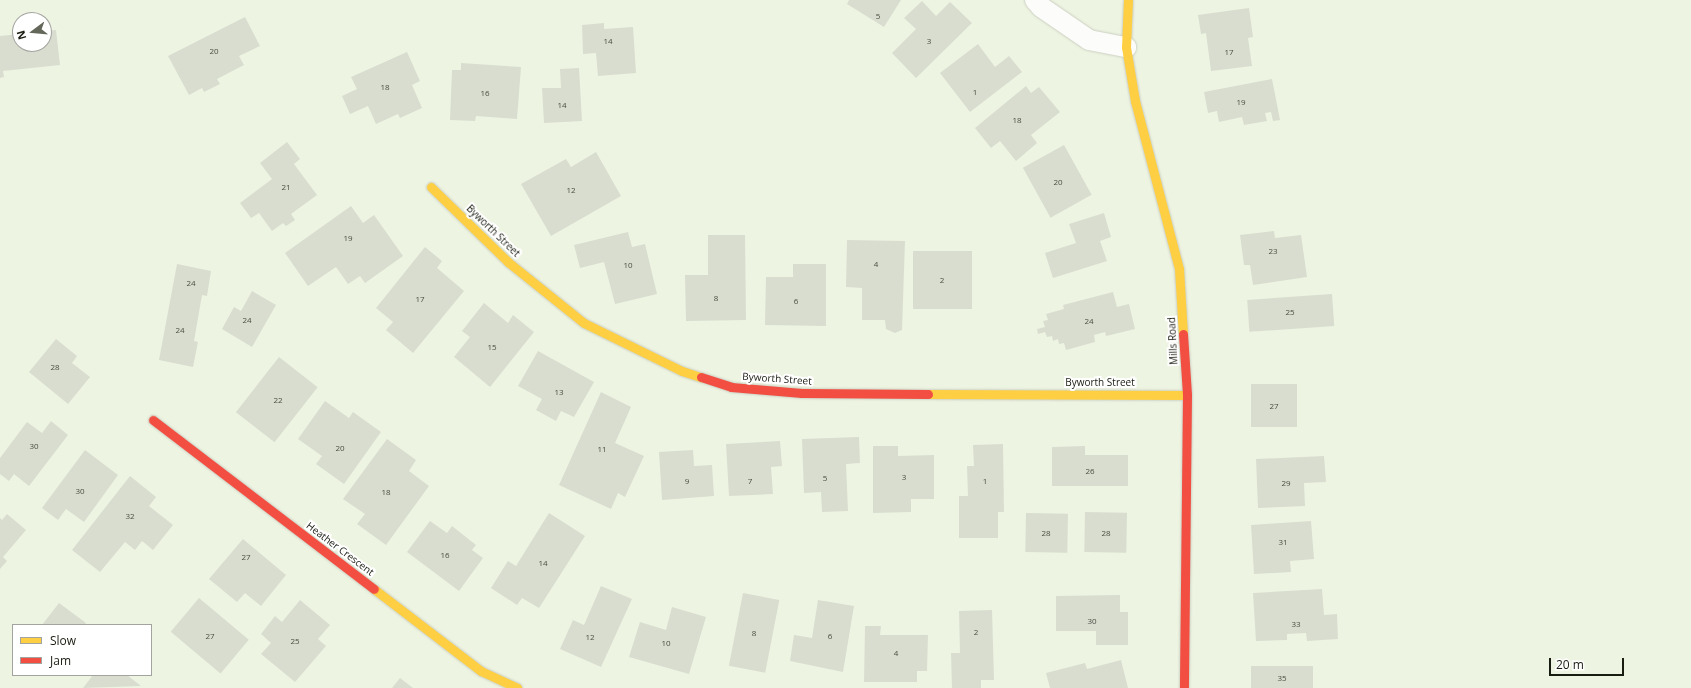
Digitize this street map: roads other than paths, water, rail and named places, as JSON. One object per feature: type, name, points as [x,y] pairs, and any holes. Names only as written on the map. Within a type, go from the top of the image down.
[{"type":"street","points":[[1035,0],[1041,7],[1089,40],[1126,47]]},
{"type":"street","name":"Mills Road","points":[[1128,0],[1126,47],[1135,101],[1179,269],[1187,395],[1184,688]]},
{"type":"street","name":"Byworth Street","points":[[431,187],[508,262],[584,323],[682,371],[731,387],[802,393],[1187,395]]},
{"type":"street","name":"Heather Crescent","points":[[154,420],[481,671],[517,688]]}]
